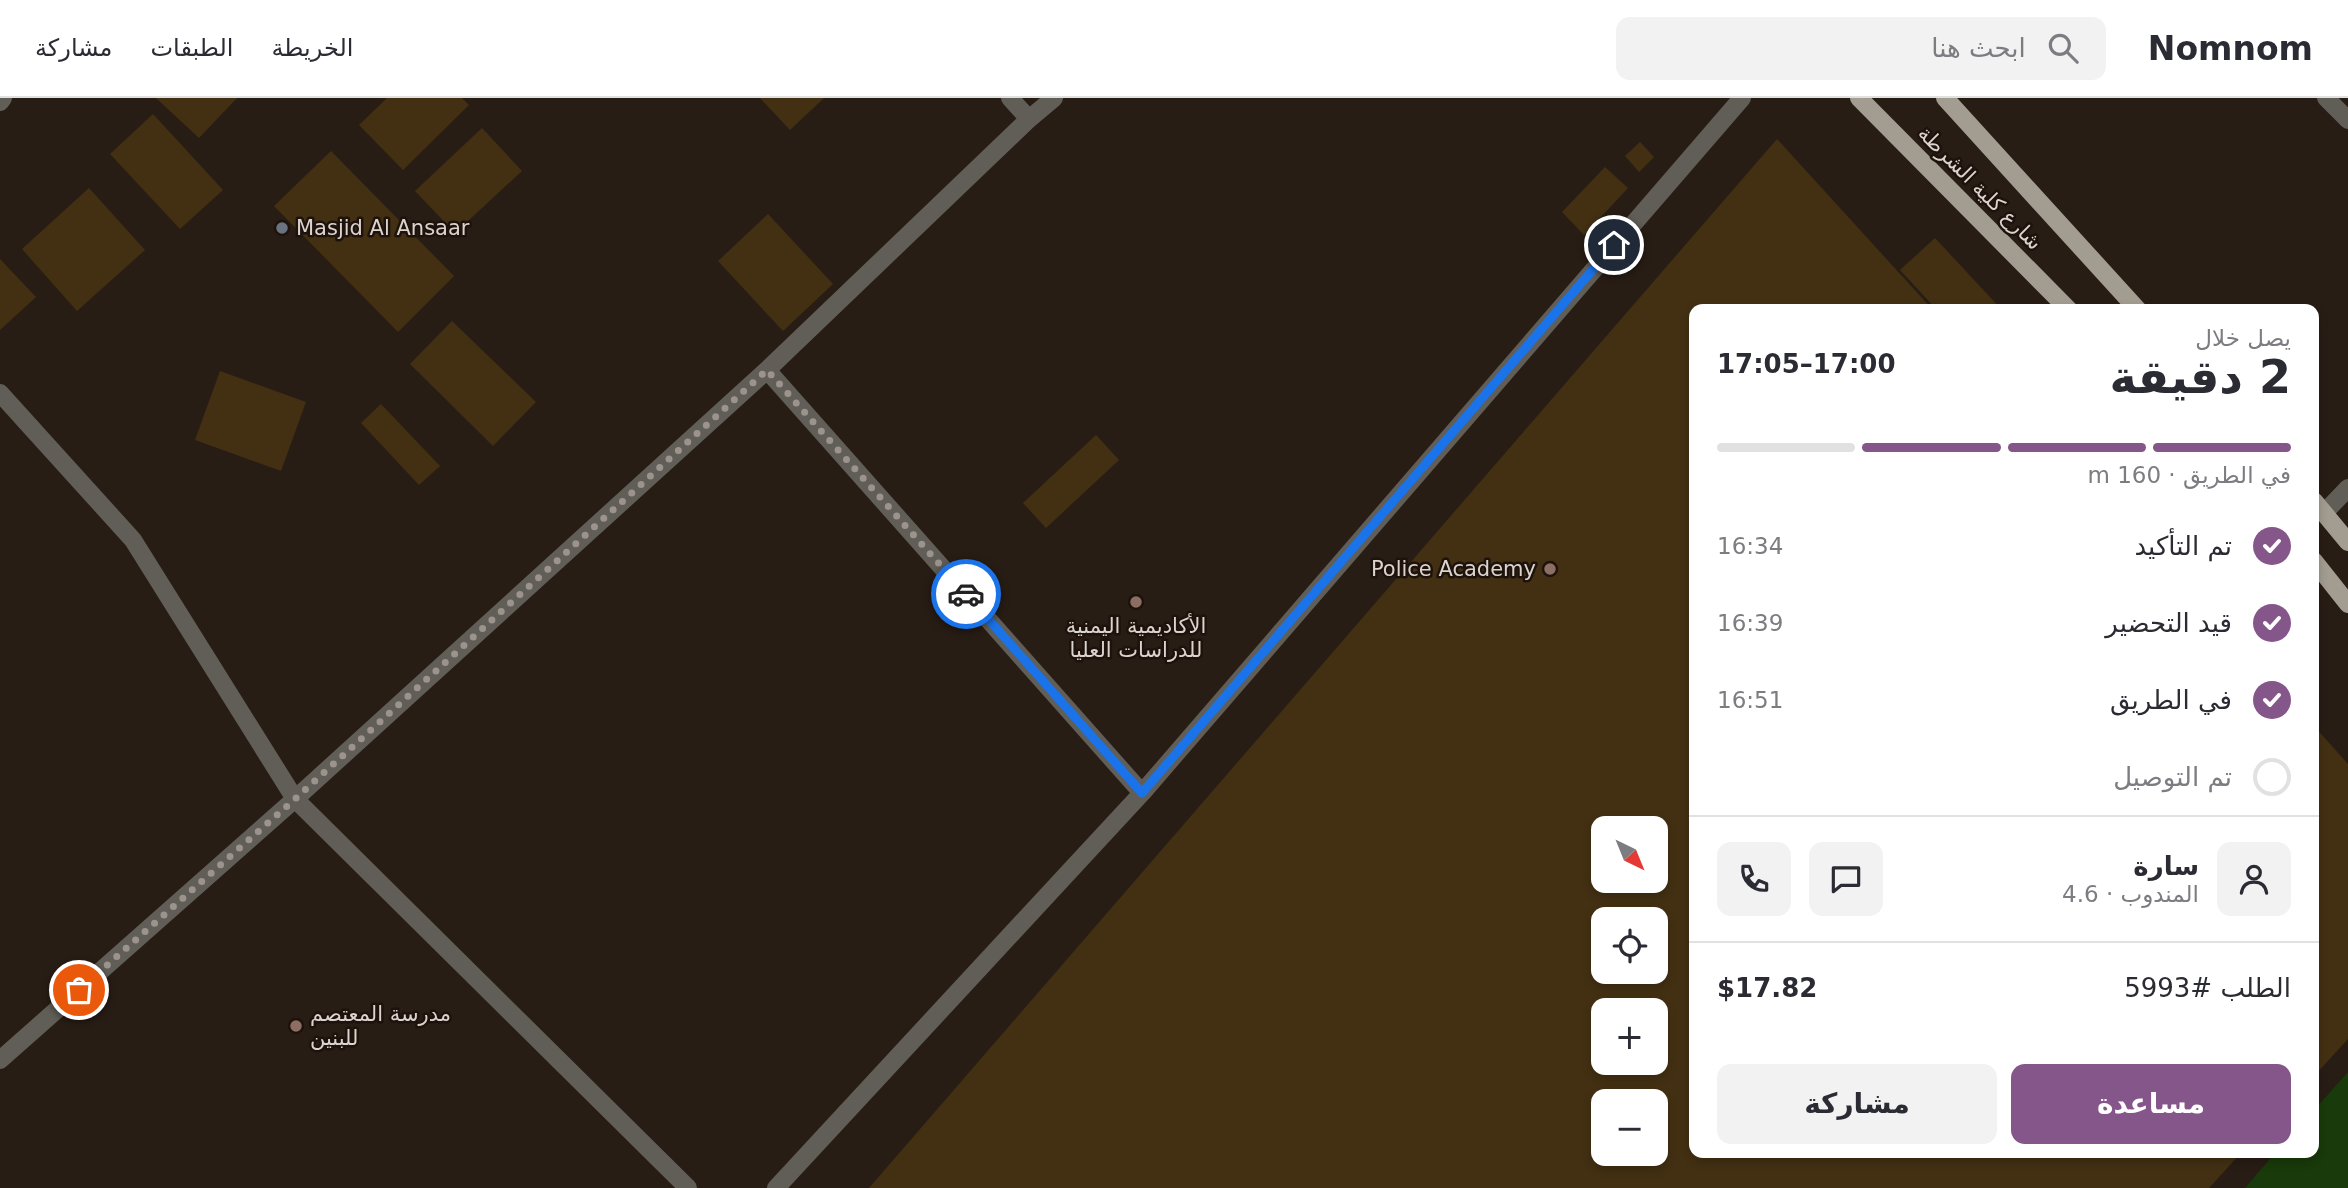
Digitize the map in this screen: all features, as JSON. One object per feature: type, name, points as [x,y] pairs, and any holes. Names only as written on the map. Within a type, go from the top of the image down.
[{"type":"main road","name":"شارع كلية الشرطة","points":[[1859,98],[2062,304]]},
{"type":"main road","name":"شارع كلية الشرطة","points":[[1945,98],[2133,304]]},
{"type":"main road","points":[[2319,507],[2348,542]]},
{"type":"main road","points":[[2319,567],[2348,604]]},
{"type":"street","points":[[1010,98],[1029,119]]},
{"type":"street","points":[[0,1060],[295,799],[767,370],[1054,98]]},
{"type":"street","points":[[776,1188],[1142,793],[1742,98]]},
{"type":"street","points":[[2326,98],[2348,120]]},
{"type":"street","points":[[767,370],[1142,793]]},
{"type":"street","points":[[0,393],[132,540],[295,799],[688,1188]]},
{"type":"street","points":[[2319,507],[2348,488]]},
{"type":"green space","points":[[2348,1072],[2348,1188],[2245,1188],[2271,1158],[2319,1158],[2319,1104]]},
{"type":"building","points":[[156,98],[237,98],[199,138]]},
{"type":"building","points":[[387,98],[462,98],[469,105],[403,170],[359,125]]},
{"type":"building","points":[[760,98],[824,98],[790,130]]},
{"type":"building","points":[[153,114],[223,190],[180,229],[110,154]]},
{"type":"building","points":[[482,128],[522,171],[455,233],[415,191]]},
{"type":"building","name":"Police Academy","points":[[1777,139],[1928,304],[1689,304],[1689,1158],[2236,1158],[2209,1188],[869,1188]]},
{"type":"building","points":[[1640,142],[1654,157],[1639,172],[1625,156]]},
{"type":"building","points":[[331,151],[454,276],[398,332],[274,206]]},
{"type":"building","points":[[1605,167],[1628,188],[1584,235],[1562,212]]},
{"type":"building","points":[[89,188],[145,250],[77,311],[22,249]]},
{"type":"building","points":[[768,214],[833,284],[783,331],[718,261]]},
{"type":"building","points":[[1935,238],[1996,304],[1931,304],[1900,270]]},
{"type":"building","points":[[0,259],[36,297],[0,330]]},
{"type":"building","points":[[452,321],[536,402],[493,446],[410,364]]},
{"type":"building","points":[[220,371],[306,402],[281,471],[195,440]]},
{"type":"building","points":[[381,404],[440,466],[419,485],[361,423]]},
{"type":"building","points":[[1096,435],[1119,460],[1046,528],[1023,503]]},
{"type":"building","points":[[2319,732],[2348,764],[2348,1039],[2319,1071]]},
{"type":"way so far","points":[[79,990],[295,799],[767,370],[966,594]]},
{"type":"place","name":"Masjid Al Ansaar","points":[[282,228]]},
{"type":"place","name":"Police Academy","points":[[1550,569]]},
{"type":"place","name":"الأكاديمية اليمنية للدراسات العليا","points":[[1136,602]]},
{"type":"place","name":"مدرسة المعتصم للبنين","points":[[296,1026]]},
{"type":"route","points":[[966,594],[1142,793],[1614,245]]}]
